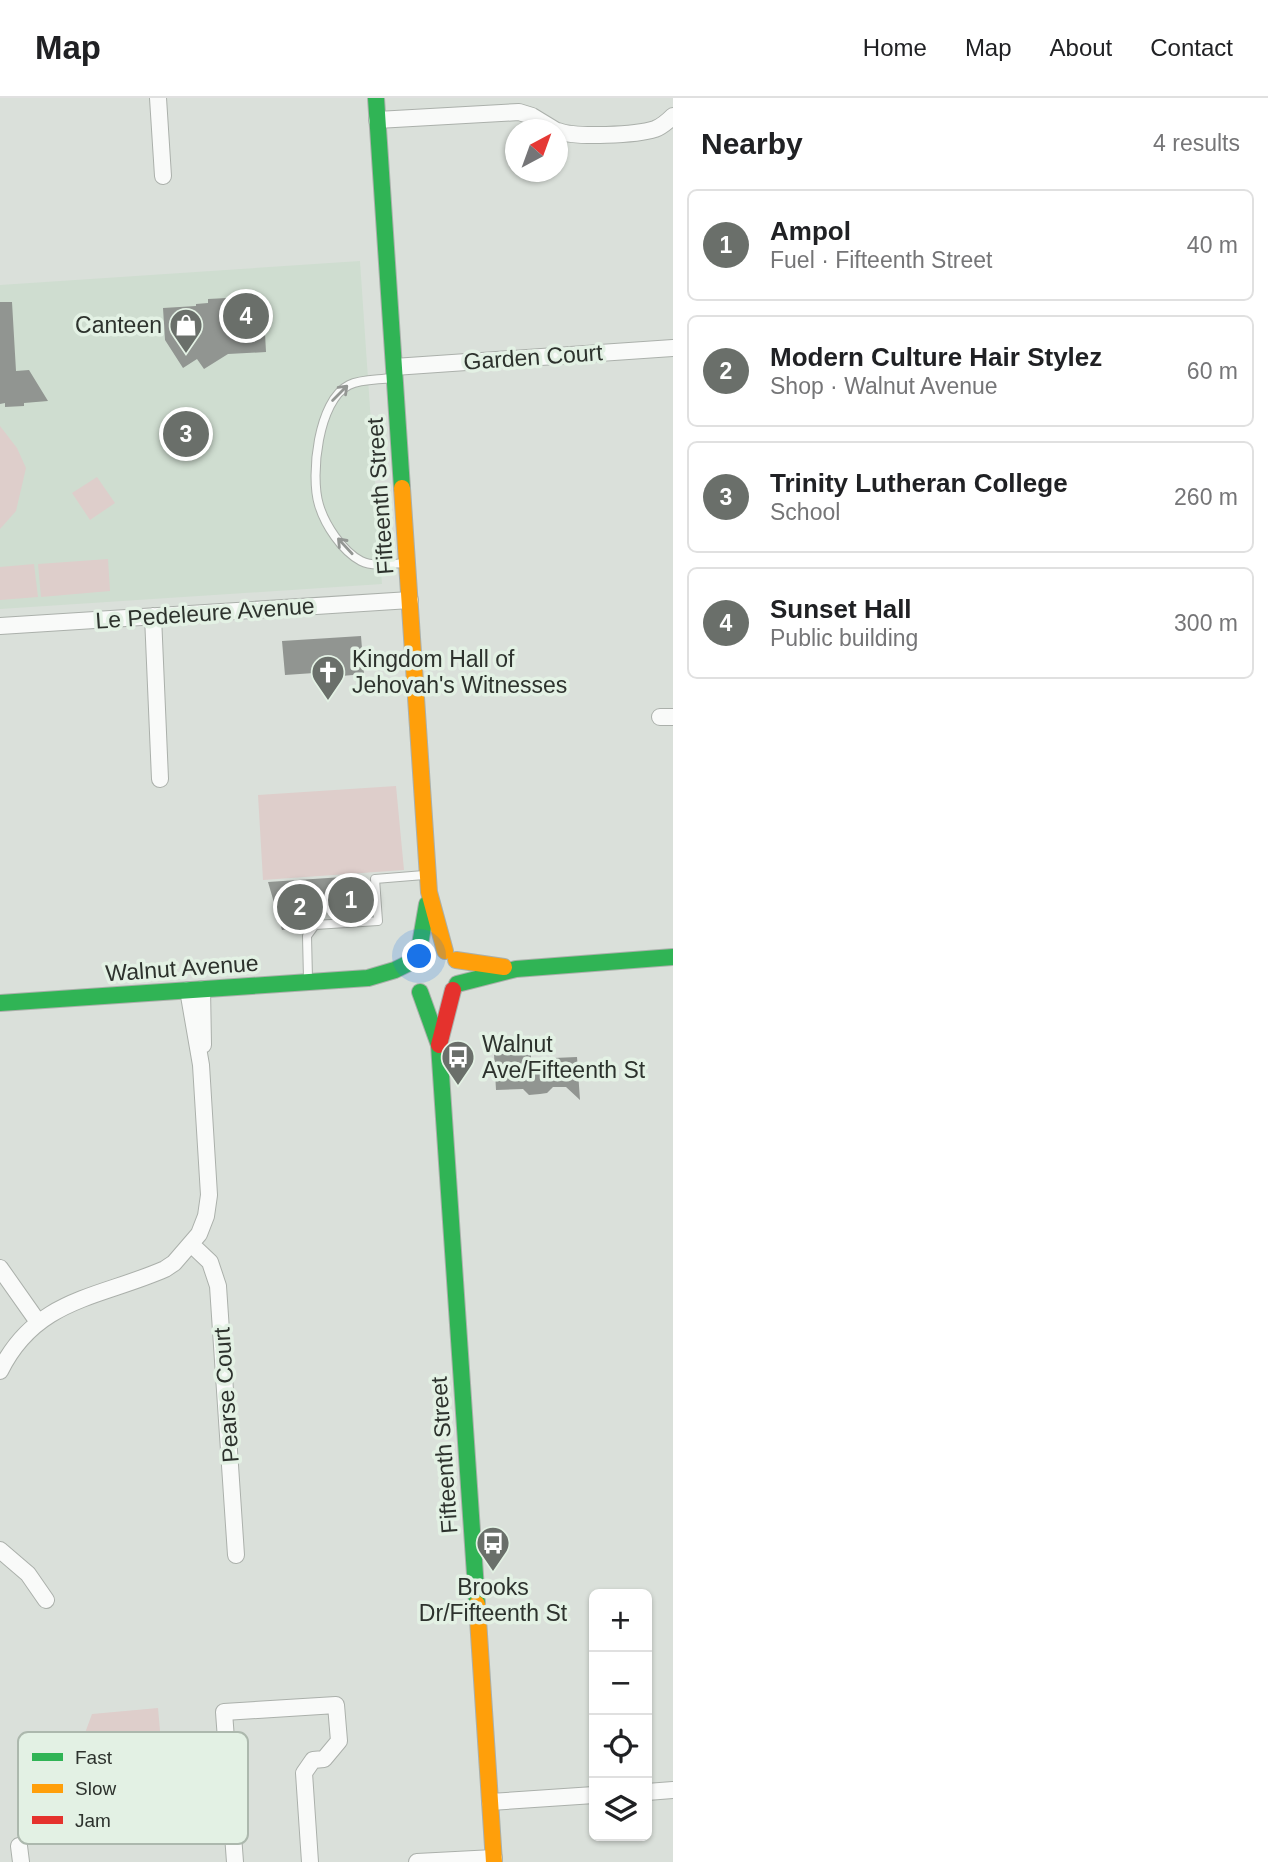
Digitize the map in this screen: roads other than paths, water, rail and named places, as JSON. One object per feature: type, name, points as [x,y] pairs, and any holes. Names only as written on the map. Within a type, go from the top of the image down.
[{"type":"street","points":[[158,98],[163,176]]},
{"type":"street","name":"Fifteenth Street","points":[[376,98],[429,892],[416,958]]},
{"type":"street","points":[[377,120],[519,112],[537,119]]},
{"type":"street","points":[[568,134],[654,129],[673,116]]},
{"type":"street","name":"Garden Court","points":[[394,372],[673,348]]},
{"type":"street","name":"Le Pedeleure Avenue","points":[[0,626],[410,600]]},
{"type":"street","points":[[153,616],[160,779]]},
{"type":"street","name":"Fifteenth Street","points":[[429,892],[450,955]]},
{"type":"street","points":[[516,969],[430,949],[416,958],[410,988],[440,997],[455,987],[516,969],[673,957]]},
{"type":"street","points":[[450,955],[460,972],[455,987]]},
{"type":"street","name":"Walnut Avenue","points":[[0,1003],[368,978],[395,970],[416,958]]},
{"type":"street","name":"Walnut Avenue","points":[[368,978],[410,988]]},
{"type":"street","name":"Fifteenth Street","points":[[455,987],[439,1045],[494,1860]]},
{"type":"street","name":"Fifteenth Street","points":[[410,988],[439,1045]]},
{"type":"street","points":[[0,1371],[16,1345],[38,1322],[58,1308],[165,1269],[192,1245],[206,1216],[209,1195],[201,1065],[204,1032],[195,989]]},
{"type":"street","name":"Pearse Court","points":[[192,1245],[210,1262],[218,1286],[236,1555]]},
{"type":"street","points":[[0,1268],[38,1322]]},
{"type":"street","points":[[0,1550],[28,1574],[46,1600]]},
{"type":"street","points":[[226,1732],[225,1712],[336,1705],[339,1741],[324,1759],[313,1760],[304,1773],[310,1862]]},
{"type":"street","points":[[652,1792],[673,1790]]},
{"type":"street","points":[[490,1802],[589,1795]]},
{"type":"street","points":[[234,1844],[235,1862]]},
{"type":"street","points":[[417,1862],[494,1860]]},
{"type":"lane","points":[[394,372],[350,384],[337,394],[329,405],[322,422],[318,447],[318,501],[322,514],[339,541],[360,560],[383,565],[407,563]]},
{"type":"lane","points":[[308,982],[307,936],[315,925],[378,921],[375,879],[428,875]]},
{"type":"place","name":"Sunset Hall","points":[[246,316]]},
{"type":"place","name":"Canteen","points":[[186,355]]},
{"type":"place","name":"Trinity Lutheran College","points":[[186,434]]},
{"type":"place","name":"Kingdom Hall of Jehovah's Witnesses","points":[[328,702]]},
{"type":"place","name":"Ampol","points":[[351,900]]},
{"type":"place","name":"Modern Culture Hair Stylez","points":[[300,907]]},
{"type":"place","name":"Walnut Ave/Fifteenth St","points":[[458,1087]]},
{"type":"place","name":"Brooks Dr/Fifteenth St","points":[[493,1573]]}]
